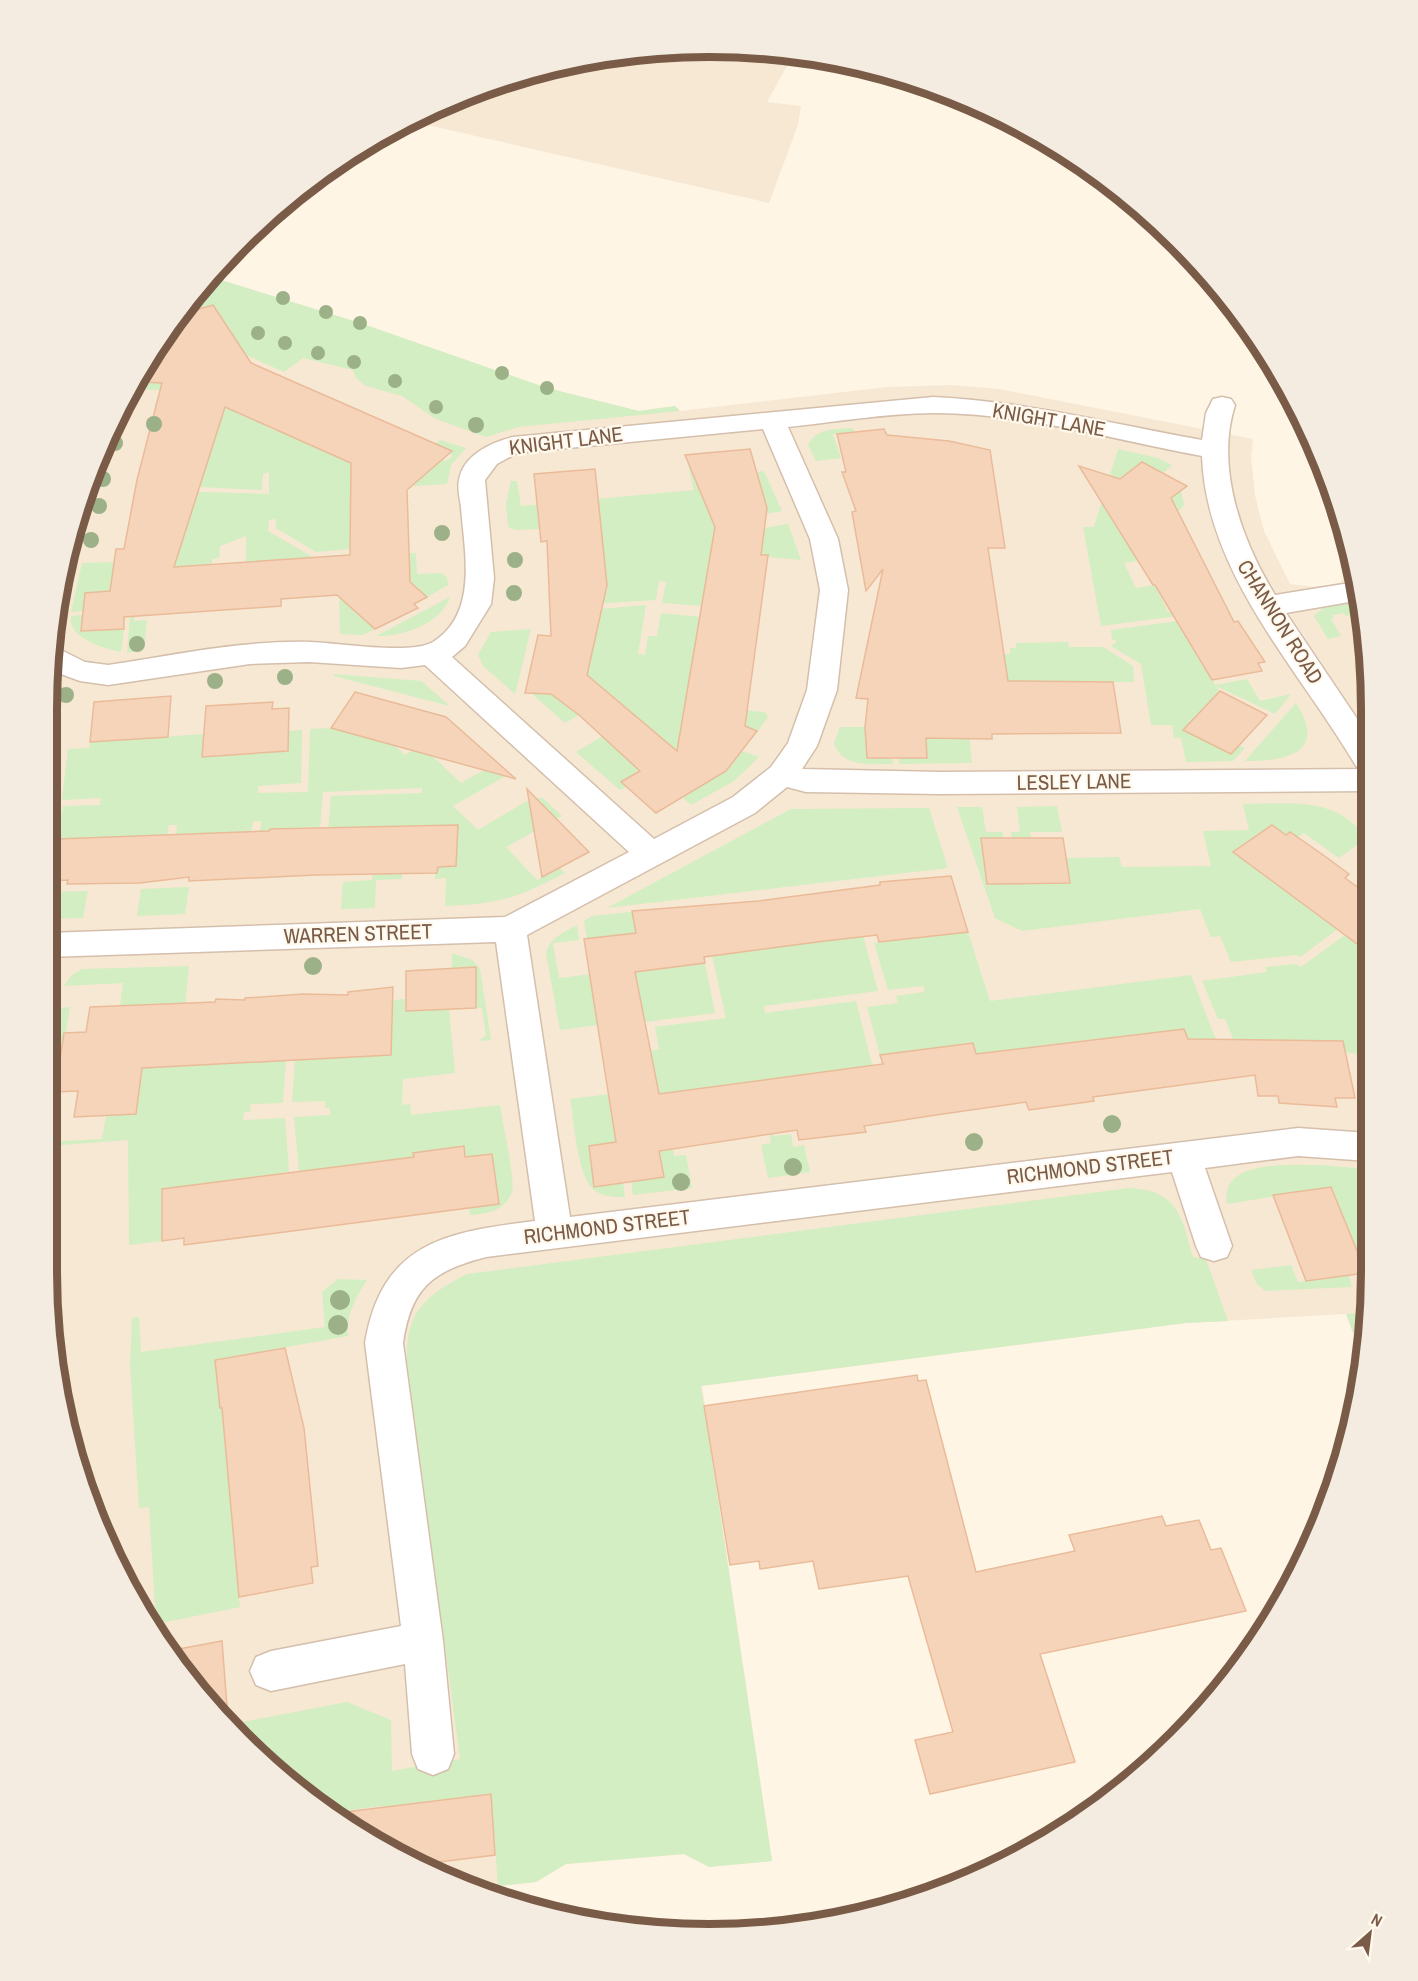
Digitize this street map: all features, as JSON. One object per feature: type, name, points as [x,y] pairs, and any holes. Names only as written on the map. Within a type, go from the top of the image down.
[{"type":"street","name":"KNIGHT LANE","points":[[59,662],[80,671],[108,675],[250,654],[309,652],[401,658],[430,654],[443,649],[455,639],[477,604],[480,579],[472,480],[477,468],[487,456],[513,445],[915,406],[951,405],[1026,415],[1214,450]]},
{"type":"street","name":"CHANNON ROAD","points":[[1222,405],[1214,450],[1217,480],[1231,535],[1241,560],[1268,606],[1361,749]]},
{"type":"street","name":"WARREN STREET","points":[[57,945],[510,929],[744,805],[782,775],[801,746],[822,690],[834,590],[824,538],[772,420]]},
{"type":"street","points":[[1268,606],[1350,592]]},
{"type":"street","points":[[430,654],[651,854]]},
{"type":"street","name":"LESLEY LANE","points":[[782,775],[806,781],[940,783],[1361,780]]},
{"type":"street","points":[[510,929],[548,1178],[554,1234]]},
{"type":"street","name":"RICHMOND STREET","points":[[433,1754],[423,1641],[384,1343],[386,1317],[406,1281],[421,1268],[461,1248],[486,1242],[1298,1142],[1361,1146]]},
{"type":"street","name":"RICHMOND STREET","points":[[1184,1156],[1214,1246]]},
{"type":"street","points":[[271,1671],[423,1641]]},
{"type":"shaded area","points":[[666,58],[752,58],[789,62],[767,102],[801,106],[798,125],[769,203],[422,124],[499,92],[540,79],[582,70]]},
{"type":"shaded area","points":[[219,279],[360,323],[547,388],[639,411],[675,406],[680,411],[887,387],[952,385],[999,389],[1253,439],[1251,457],[1255,495],[1264,531],[1290,584],[1315,587],[1340,583],[1347,576],[1348,582],[1360,666],[1361,709],[1361,1272],[1357,1342],[1346,1314],[1186,1323],[702,1386],[772,1861],[709,1867],[684,1854],[566,1864],[536,1882],[493,1887],[421,1857],[383,1837],[312,1789],[248,1733],[192,1669],[144,1598],[124,1560],[92,1482],[79,1441],[70,1399],[58,1315],[57,1272],[57,709],[58,666],[63,624],[79,540],[107,459],[124,421],[167,347]]},
{"type":"green space","points":[[219,279],[360,323],[547,388],[639,411],[675,406],[680,411],[518,427],[486,437],[436,419],[402,396],[366,386],[356,378],[353,370],[303,358],[284,372],[233,349],[287,405],[263,425],[276,431],[301,411],[353,434],[329,453],[343,460],[385,426],[394,426],[411,433],[388,451],[429,471],[443,459],[446,461],[453,456],[449,453],[451,450],[435,444],[440,440],[466,448],[451,465],[447,484],[414,486],[414,473],[352,549],[316,552],[276,528],[276,519],[269,520],[268,531],[316,559],[246,562],[246,536],[220,546],[219,558],[212,559],[211,573],[135,612],[134,621],[147,620],[144,649],[127,653],[130,616],[127,590],[85,593],[83,611],[71,612],[82,563],[154,561],[168,491],[269,494],[269,472],[263,474],[262,490],[199,487],[191,408],[154,407],[160,390],[141,389],[145,382],[179,383],[190,352],[164,351],[174,337],[225,323],[213,305],[193,311]]},
{"type":"green space","points":[[853,428],[854,432],[833,434],[841,458],[816,461],[808,445],[816,435],[828,430]]},
{"type":"green space","points":[[1118,449],[1158,458],[1172,465],[1163,473],[1142,462],[1118,480],[1162,505],[1181,490],[1184,505],[1180,510],[1122,517],[1143,560],[1124,563],[1136,588],[1155,585],[1168,612],[1221,605],[1224,610],[1101,626],[1083,527],[1094,527]]},
{"type":"green space","points":[[687,460],[699,484],[758,478],[757,472],[764,471],[782,511],[714,523],[719,536],[788,524],[801,560],[761,555],[762,545],[702,606],[662,603],[666,582],[659,581],[656,600],[576,605],[575,594],[607,592],[603,549],[579,527],[516,530],[508,527],[506,504],[511,481],[517,481],[521,506],[694,490]]},
{"type":"green space","points":[[416,553],[417,574],[441,573],[447,577],[448,585],[427,597],[397,571],[343,599],[375,629],[363,635],[340,634],[339,584],[323,584],[323,556],[353,554],[354,558]]},
{"type":"green space","points":[[450,597],[438,615],[419,627],[397,634],[376,636]]},
{"type":"green space","points":[[1351,603],[1353,615],[1346,616],[1344,613],[1332,615],[1334,618],[1331,619],[1341,636],[1328,639],[1314,616],[1323,608]]},
{"type":"green space","points":[[646,605],[638,654],[645,655],[648,636],[657,636],[661,613],[701,617],[705,707],[765,712],[768,717],[758,731],[720,716],[690,753],[728,769],[742,751],[759,757],[734,781],[691,805],[682,797],[621,782],[626,787],[620,790],[576,752],[635,717],[610,697],[565,723],[531,693],[582,696],[577,611]]},
{"type":"green space","points":[[82,615],[81,631],[124,629],[121,652],[97,645],[81,636],[71,624],[71,616]]},
{"type":"green space","points":[[1178,621],[1215,685],[1247,679],[1260,701],[1291,694],[1275,714],[1216,686],[1219,691],[1183,730],[1231,754],[1239,745],[1245,748],[1233,761],[1186,762],[1181,738],[1174,738],[1172,725],[1151,725],[1141,664],[1111,646],[1117,641],[1112,639],[1111,630]]},
{"type":"green space","points":[[531,629],[515,694],[483,666],[478,655],[491,632]]},
{"type":"green space","points":[[1068,642],[1069,647],[1103,647],[1133,666],[1134,682],[994,682],[990,654],[1010,654],[1010,648],[1016,648],[1016,643]]},
{"type":"green space","points":[[334,674],[421,681],[450,706],[334,676]]},
{"type":"green space","points":[[1296,703],[1305,720],[1307,733],[1305,743],[1298,751],[1275,759],[1245,761]]},
{"type":"green space","points":[[867,711],[968,721],[972,763],[899,764],[899,758],[927,758],[925,728],[865,727]]},
{"type":"green space","points":[[455,725],[461,729],[425,749],[461,783],[497,763],[509,774],[453,806],[478,830],[532,798],[543,798],[562,816],[506,847],[537,880],[560,868],[565,873],[507,898],[480,904],[445,906],[446,878],[435,879],[435,872],[438,867],[456,866],[458,825],[348,828],[326,854],[331,796],[422,793],[422,788],[323,792],[320,827],[260,831],[261,821],[253,821],[251,832],[176,834],[177,825],[169,825],[167,835],[58,839],[63,806],[100,805],[101,798],[62,800],[68,749],[89,748],[90,742],[204,734],[202,757],[287,751],[288,731],[302,730],[301,783],[258,786],[258,793],[308,792],[310,729],[331,728],[395,746],[405,755]]},
{"type":"green space","points":[[840,727],[865,727],[867,758],[892,758],[893,764],[858,763],[850,761],[838,751],[834,743]]},
{"type":"green space","points":[[1294,803],[1327,809],[1341,815],[1361,834],[1361,842],[1339,858],[1304,833],[1298,837],[1291,832],[1286,835],[1272,825],[1234,852],[1342,926],[1300,957],[1296,955],[1231,962],[1220,936],[1211,937],[1200,909],[1022,931],[995,918],[957,807],[982,807],[986,832],[1003,832],[1003,838],[981,839],[987,884],[1066,858],[1119,857],[1122,867],[1211,866],[1203,831],[1249,830],[1243,804]]},
{"type":"green space","points":[[1057,806],[1062,832],[1030,832],[1031,838],[1012,838],[1011,832],[1020,832],[1017,807]]},
{"type":"green space","points":[[929,808],[948,868],[607,908],[791,809]]},
{"type":"green space","points":[[372,874],[402,874],[402,879],[376,880],[375,908],[341,909],[343,882],[372,880]]},
{"type":"green space","points":[[189,887],[185,914],[137,916],[141,889]]},
{"type":"green space","points":[[88,891],[83,918],[57,919],[57,892]]},
{"type":"green space","points":[[650,910],[633,921],[643,971],[705,963],[715,1013],[560,1030],[546,954],[551,943],[577,925],[579,940],[553,943],[559,978],[624,970],[618,935],[587,939],[584,921],[592,916]]},
{"type":"green space","points":[[1361,930],[1361,1055],[1345,1052],[1343,1041],[1249,1040],[1236,1046],[1225,1019],[1218,1019],[1202,981],[1267,972],[1265,967],[1296,964],[1301,967],[1349,932],[1354,935]]},
{"type":"green space","points":[[968,932],[990,1001],[1191,975],[1219,1048],[1192,1051],[1183,1029],[1107,1038],[1105,1088],[1088,1040],[995,1052],[990,1099],[973,1043],[880,1055],[867,1007],[898,1003],[896,996],[925,992],[923,986],[888,990],[874,943]]},
{"type":"green space","points":[[863,936],[878,991],[764,1006],[765,1013],[856,1001],[884,1113],[773,1130],[774,1136],[791,1134],[793,1147],[804,1145],[810,1172],[768,1178],[761,1145],[771,1143],[769,1131],[672,1143],[674,1156],[686,1155],[692,1188],[633,1195],[631,1181],[664,1177],[656,1136],[589,1146],[594,1186],[623,1182],[625,1197],[613,1197],[594,1190],[588,1183],[580,1161],[570,1099],[657,1088],[651,1051],[659,1049],[655,1027],[726,1018],[712,955]]},
{"type":"green space","points":[[452,953],[472,960],[480,969],[491,1040],[479,1041],[486,1035],[482,1008],[476,1008],[475,967],[452,968]]},
{"type":"green space","points":[[189,966],[185,1008],[286,1059],[283,1103],[251,1104],[250,1112],[244,1112],[243,1120],[285,1118],[289,1172],[162,1189],[162,1241],[129,1245],[128,1140],[57,1145],[57,1141],[102,1139],[106,1116],[136,1114],[150,1005],[120,1006],[123,983],[64,986],[72,975],[82,969]]},
{"type":"green space","points":[[405,999],[405,1011],[449,1009],[455,1073],[403,1079],[402,1105],[410,1104],[411,1115],[500,1105],[513,1186],[509,1198],[495,1210],[470,1215],[469,1208],[499,1204],[492,1154],[424,1162],[409,1209],[405,1158],[299,1172],[294,1117],[330,1115],[330,1108],[325,1108],[325,1101],[292,1102],[295,1059],[391,1054],[393,1000]]},
{"type":"green space","points":[[70,1007],[57,1087],[57,1017],[59,1008]]},
{"type":"green space","points":[[1275,1165],[1361,1168],[1361,1262],[1332,1187],[1227,1204],[1228,1189],[1234,1179],[1245,1172]]},
{"type":"green space","points":[[1129,1188],[1159,1194],[1176,1209],[1193,1257],[1206,1259],[1228,1321],[1186,1323],[701,1386],[772,1861],[709,1867],[684,1854],[566,1864],[536,1882],[498,1886],[491,1794],[404,1805],[406,1849],[383,1837],[382,1806],[343,1811],[279,1762],[238,1723],[347,1702],[391,1720],[392,1771],[460,1759],[407,1361],[407,1344],[414,1317],[421,1307],[440,1290],[467,1274]]},
{"type":"green space","points":[[1291,1265],[1298,1282],[1349,1275],[1352,1287],[1265,1291],[1257,1284],[1251,1270]]},
{"type":"green space","points":[[338,1279],[367,1280],[350,1314],[348,1336],[215,1360],[220,1408],[291,1395],[224,1425],[240,1607],[160,1623],[156,1616],[149,1507],[139,1508],[130,1364],[132,1318],[139,1317],[141,1352],[325,1327],[322,1292]]},
{"type":"green space","points":[[1360,1313],[1357,1342],[1346,1314]]},
{"type":"building","points":[[213,305],[251,363],[452,451],[407,490],[410,582],[427,597],[414,604],[418,608],[375,629],[337,595],[281,599],[281,606],[124,617],[124,629],[81,631],[85,593],[110,591],[116,549],[124,549],[137,480],[162,383],[145,382],[193,311]],"holes":[[[225,407],[351,463],[350,555],[174,567]]]},
{"type":"building","points":[[884,429],[887,435],[949,441],[990,450],[1005,548],[988,548],[1008,681],[1113,682],[1121,733],[992,734],[992,739],[926,738],[927,758],[867,758],[865,727],[868,699],[856,698],[883,569],[866,591],[852,512],[856,511],[842,472],[846,472],[837,434]]},
{"type":"building","points":[[750,449],[767,508],[761,555],[768,555],[745,726],[757,731],[726,771],[656,813],[621,782],[640,771],[579,715],[551,694],[525,693],[538,635],[551,636],[547,541],[541,542],[534,474],[595,469],[607,585],[587,675],[677,751],[715,527],[685,455]]},
{"type":"building","points":[[1142,462],[1187,486],[1171,498],[1234,622],[1238,621],[1265,662],[1258,663],[1262,671],[1212,680],[1079,466],[1120,479]]},
{"type":"building","points":[[1220,691],[1267,715],[1231,754],[1183,730]]},
{"type":"building","points":[[355,692],[446,717],[516,779],[331,728]]},
{"type":"building","points":[[171,696],[168,737],[90,742],[94,702]]},
{"type":"building","points":[[273,702],[272,709],[289,708],[288,751],[202,757],[206,706]]},
{"type":"building","points":[[527,789],[589,852],[542,877]]},
{"type":"building","points":[[458,825],[456,866],[438,867],[437,873],[315,875],[189,881],[189,877],[140,883],[67,884],[68,880],[57,881],[58,839],[269,831],[270,829]]},
{"type":"building","points":[[1272,825],[1286,835],[1290,832],[1349,874],[1345,878],[1361,890],[1361,947],[1233,852]]},
{"type":"building","points":[[981,838],[1063,838],[1070,883],[987,884]]},
{"type":"building","points":[[951,876],[968,932],[879,942],[877,935],[825,941],[704,957],[705,963],[635,972],[659,1094],[883,1064],[880,1055],[973,1043],[976,1054],[1184,1029],[1188,1039],[1343,1041],[1355,1098],[1335,1098],[1337,1107],[1279,1103],[1278,1096],[1258,1096],[1255,1075],[1093,1097],[1094,1101],[1029,1110],[1026,1102],[936,1115],[864,1126],[866,1132],[799,1140],[797,1130],[659,1151],[664,1177],[594,1187],[589,1146],[616,1142],[584,939],[636,933],[632,911],[759,901],[880,885],[880,882]]},
{"type":"building","points":[[476,967],[476,1008],[406,1011],[406,971]]},
{"type":"building","points":[[393,987],[391,1055],[142,1068],[136,1114],[74,1117],[78,1091],[57,1092],[64,1033],[86,1032],[90,1007],[215,1002],[216,999],[245,1000],[245,998],[303,994],[348,995],[348,992]]},
{"type":"building","points":[[464,1146],[465,1157],[492,1154],[499,1204],[184,1245],[184,1238],[162,1241],[162,1189],[414,1157],[413,1153]]},
{"type":"building","points":[[1331,1187],[1361,1261],[1361,1274],[1306,1281],[1273,1195]]},
{"type":"building","points":[[285,1348],[304,1428],[318,1566],[311,1567],[313,1583],[239,1597],[222,1408],[220,1408],[215,1360]]},
{"type":"building","points":[[917,1375],[918,1381],[926,1380],[976,1572],[1075,1551],[1069,1535],[1162,1516],[1166,1526],[1199,1520],[1211,1550],[1221,1548],[1246,1611],[1040,1654],[1075,1762],[930,1794],[915,1740],[953,1732],[908,1576],[819,1589],[813,1561],[760,1569],[759,1561],[730,1565],[704,1406]]},
{"type":"building","points":[[222,1641],[227,1711],[192,1669],[178,1649]]},
{"type":"building","points":[[491,1794],[495,1855],[434,1863],[383,1837],[344,1812]]}]
